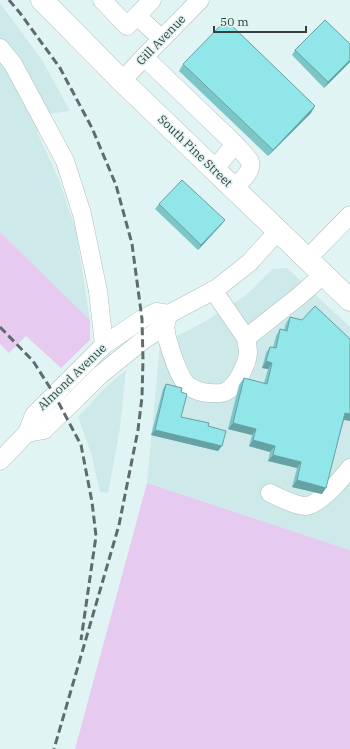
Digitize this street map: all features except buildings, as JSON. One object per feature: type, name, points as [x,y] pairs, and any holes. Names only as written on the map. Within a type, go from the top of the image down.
[{"type":"main road","name":"South Pine Street","points":[[42,0],[122,81],[350,300]]},
{"type":"street","points":[[102,0],[127,26],[152,0]]},
{"type":"street","name":"Gill Avenue","points":[[122,81],[200,0]]},
{"type":"street","points":[[137,16],[162,39]]},
{"type":"street","points":[[0,48],[13,64],[64,162],[82,214],[98,292],[104,345]]},
{"type":"street","points":[[144,57],[235,144],[249,160],[251,164],[249,170],[234,189]]},
{"type":"street","points":[[214,170],[235,144]]},
{"type":"street","points":[[307,259],[350,215]]},
{"type":"street","name":"Almond Avenue","points":[[27,432],[44,430],[100,375],[167,320],[213,290],[250,263],[278,231]]},
{"type":"street","points":[[246,338],[323,275]]},
{"type":"street","points":[[167,320],[167,340],[180,376],[187,385],[192,389],[205,393],[225,392],[237,380],[247,362],[248,351],[246,338],[213,290]]},
{"type":"street","name":"Almond Avenue","points":[[0,461],[27,432],[34,415],[104,345],[142,319],[156,312],[167,320]]},
{"type":"street","points":[[270,493],[306,506],[318,501],[336,485],[350,468]]},
{"type":"shaded area","points":[[0,3],[42,60],[70,111],[48,114],[37,132],[59,180],[76,231],[90,320],[0,232]]},
{"type":"shaded area","points":[[0,232],[90,320],[90,340],[61,368],[26,336],[9,353],[0,344]]},
{"type":"shaded area","points":[[287,268],[350,327],[350,550],[147,483],[160,345],[204,322],[245,296],[273,269]]},
{"type":"shaded area","points":[[126,370],[120,428],[108,493],[100,492],[92,456],[78,417],[105,388]]},
{"type":"shaded area","points":[[147,483],[350,550],[350,749],[75,749]]},
{"type":"railway","points":[[9,0],[60,68],[92,128],[116,185],[132,244],[142,319],[142,397],[138,430],[119,525],[54,749]]},
{"type":"railway","points":[[0,327],[33,361],[54,394],[81,445],[92,502],[96,536],[81,640]]}]
